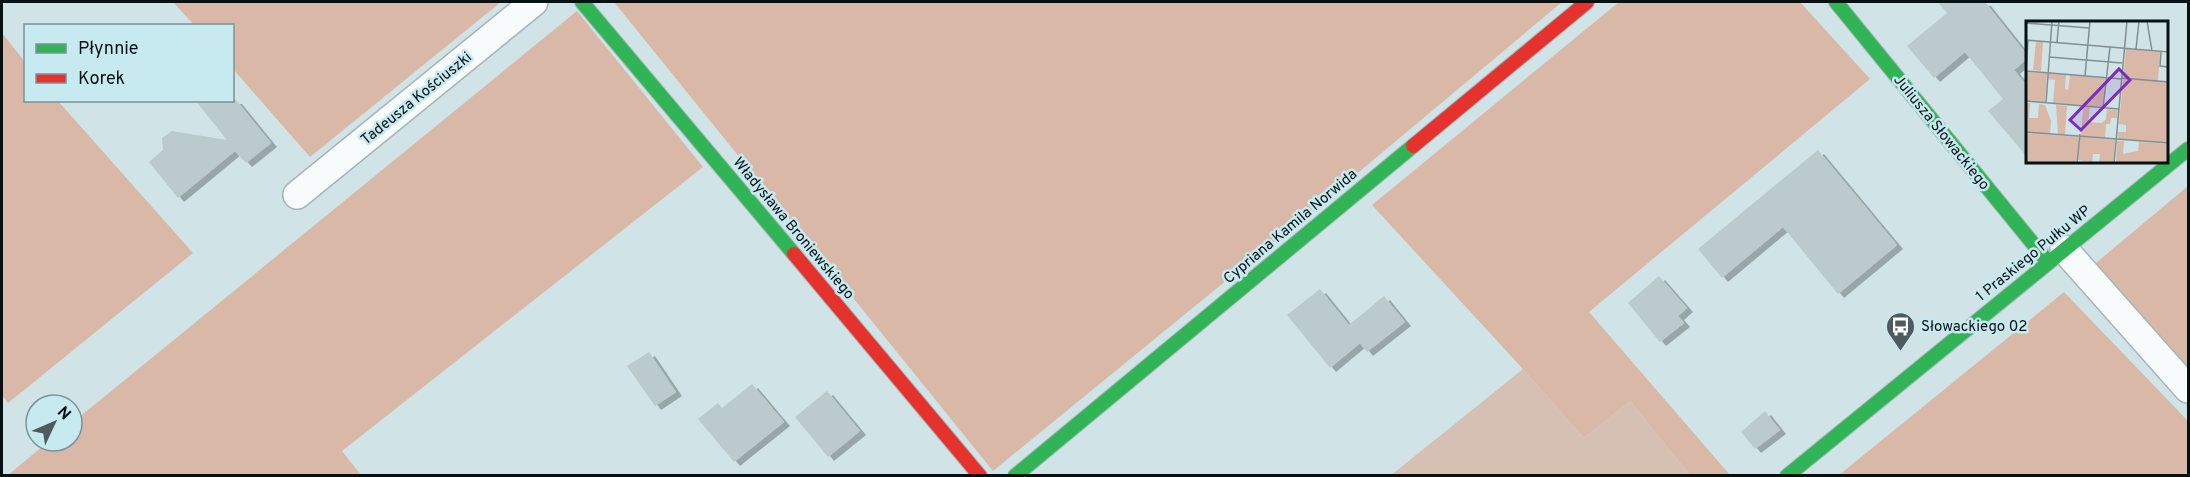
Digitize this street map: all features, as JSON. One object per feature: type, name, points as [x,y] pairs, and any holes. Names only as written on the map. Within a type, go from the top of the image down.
[{"type":"street","name":"Tadeusza Kościuszki","points":[[297,195],[534,2]]},
{"type":"street","name":"Władysława Broniewskiego","points":[[582,2],[980,476]]},
{"type":"street","name":"Cypriana Kamila Norwida","points":[[1015,476],[1587,2]]},
{"type":"street","name":"Juliusza Słowackiego","points":[[1836,2],[2056,256],[2188,389]]},
{"type":"street","name":"1 Praskiego Pułku WP","points":[[1787,476],[2188,149]]},
{"type":"shaded area","points":[[173,2],[501,2],[310,157],[234,70],[234,24],[193,24]]},
{"type":"shaded area","points":[[614,2],[1562,2],[1353,177],[993,471]]},
{"type":"shaded area","points":[[1619,2],[1800,2],[1870,79],[1589,312],[1730,475],[1690,475],[1630,401],[1584,438],[1372,205]]},
{"type":"shaded area","points":[[577,11],[703,167],[342,451],[361,475],[7,476],[35,453],[84,453],[84,413]]},
{"type":"shaded area","points":[[2,33],[24,61],[24,102],[59,102],[193,253],[8,403],[2,395]]},
{"type":"shaded area","points":[[2188,186],[2188,375],[2096,263]]},
{"type":"shaded area","points":[[2064,292],[2188,421],[2188,475],[1839,475]]},
{"type":"shaded area","points":[[1523,369],[1584,438],[1630,401],[1690,475],[1390,476]]},
{"type":"building","points":[[1938,2],[1985,2],[2026,53],[2026,60],[2014,70],[2024,82],[2026,80],[2026,156],[1988,111],[2003,99],[1965,52],[1934,78],[1907,46],[1947,13]]},
{"type":"building","points":[[236,100],[271,143],[246,163],[235,151],[178,198],[149,162],[163,150],[162,138],[172,131],[227,140],[197,102],[234,102]]},
{"type":"building","points":[[1818,150],[1897,245],[1838,294],[1783,227],[1722,278],[1698,249]]},
{"type":"building","points":[[1659,276],[1687,308],[1678,316],[1684,323],[1660,342],[1628,303]]},
{"type":"building","points":[[1320,289],[1349,325],[1384,296],[1405,322],[1367,352],[1360,343],[1330,368],[1287,315]]},
{"type":"building","points":[[649,352],[676,392],[655,406],[627,366]]},
{"type":"building","points":[[752,384],[784,422],[734,462],[698,419],[718,403],[722,408]]},
{"type":"building","points":[[827,391],[860,431],[828,457],[795,417]]},
{"type":"building","points":[[1765,411],[1780,430],[1755,449],[1741,432]]},
{"type":"traffic: fast","points":[[582,2],[794,254]]},
{"type":"traffic: fast","points":[[1836,2],[2048,262]]},
{"type":"traffic: fast","points":[[1015,476],[1413,146]]},
{"type":"traffic: fast","points":[[1787,476],[2188,149]]},
{"type":"traffic: jam","points":[[1413,146],[1587,2]]},
{"type":"traffic: jam","points":[[794,254],[980,476]]},
{"type":"place","name":"Słowackiego 02","points":[[1900,352]]}]
